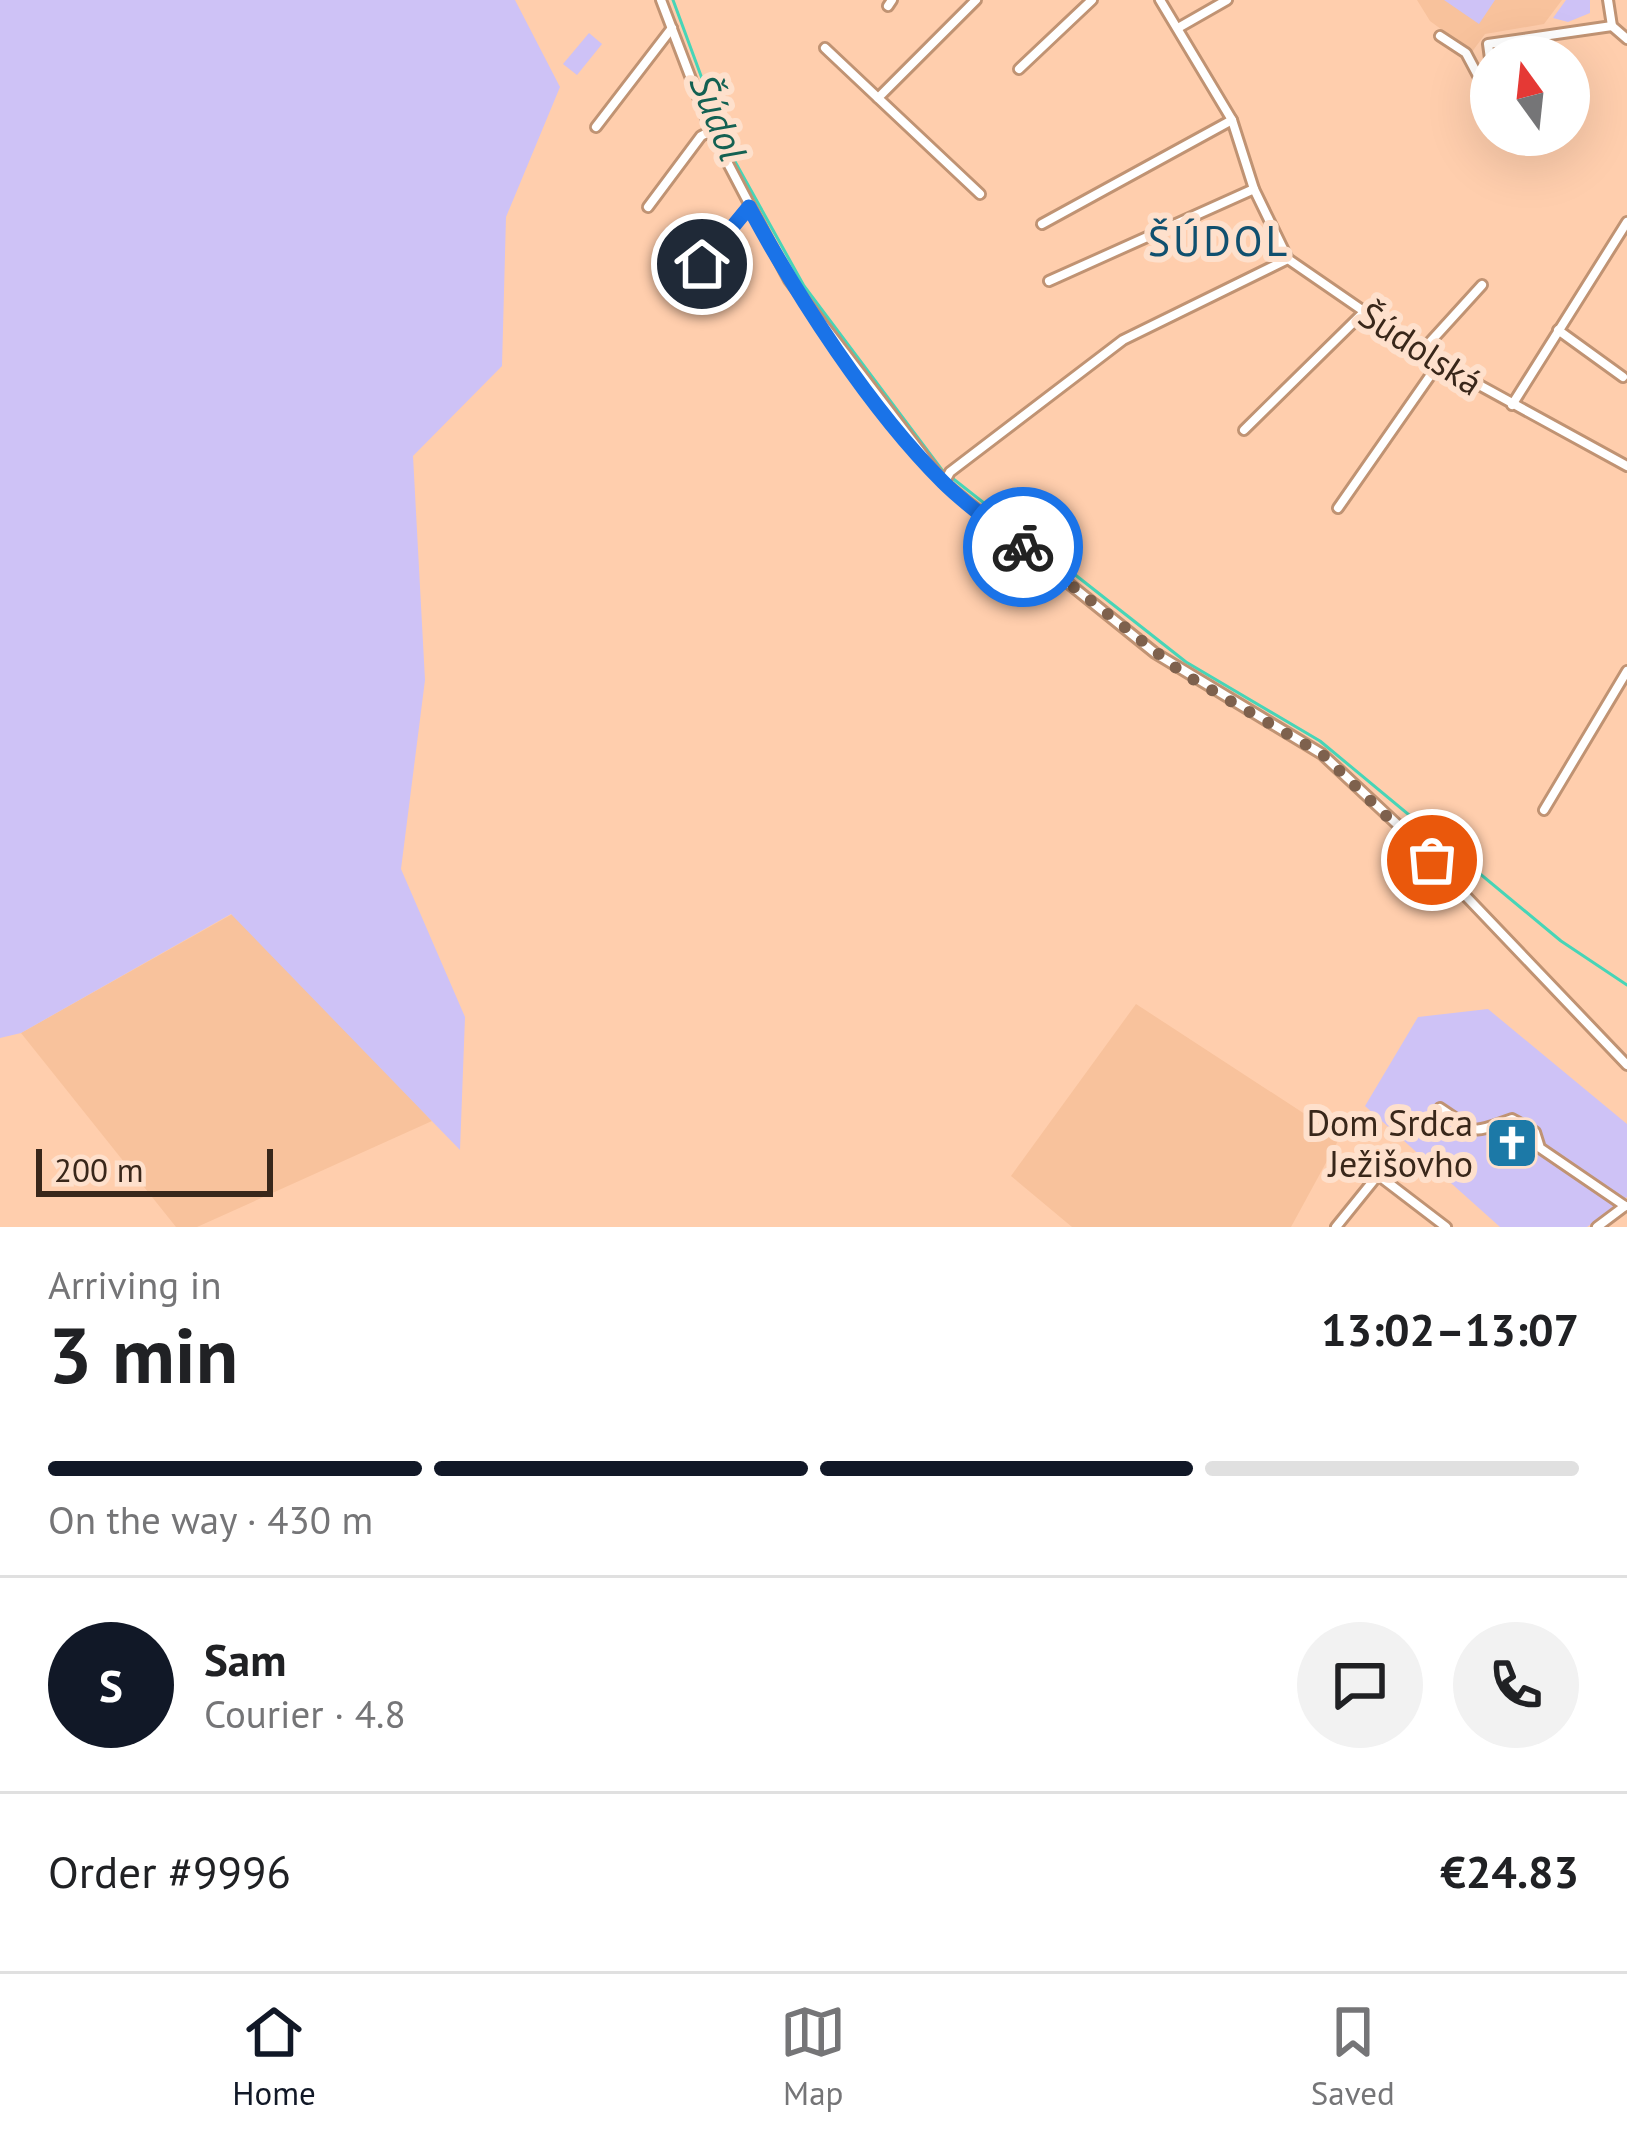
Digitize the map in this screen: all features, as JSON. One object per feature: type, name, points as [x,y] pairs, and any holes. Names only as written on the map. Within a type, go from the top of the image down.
[{"type":"street","points":[[878,98],[976,0]]},
{"type":"street","points":[[1019,69],[1092,0]]},
{"type":"street","points":[[946,478],[1123,340],[1288,259],[1254,189],[1232,120],[1160,0]]},
{"type":"street","points":[[1178,28],[1227,0]]},
{"type":"street","points":[[1608,0],[1612,26],[1627,39]]},
{"type":"street","points":[[663,1],[711,131],[789,280],[946,478],[1155,653],[1322,754],[1400,826],[1627,1065]]},
{"type":"street","points":[[596,127],[673,26]]},
{"type":"street","points":[[1543,36],[1612,26]]},
{"type":"street","points":[[1440,36],[1470,60]]},
{"type":"street","points":[[825,48],[980,194]]},
{"type":"street","points":[[1042,224],[1232,120]]},
{"type":"street","points":[[648,207],[700,136],[711,131]]},
{"type":"street","points":[[1049,281],[1254,189]]},
{"type":"street","points":[[702,264],[749,207]]},
{"type":"street","points":[[1512,405],[1627,222]]},
{"type":"street","name":"Šúdolská","points":[[1288,259],[1439,363],[1627,466]]},
{"type":"street","points":[[1421,351],[1482,285]]},
{"type":"street","points":[[1244,430],[1365,311]]},
{"type":"street","points":[[1558,330],[1623,376]]},
{"type":"street","points":[[1339,508],[1439,363]]},
{"type":"street","points":[[1544,810],[1627,671]]},
{"type":"street","points":[[1440,1108],[1473,1130],[1487,1132],[1513,1118],[1535,1132],[1540,1148],[1626,1205],[1597,1227]]},
{"type":"street","points":[[1336,1227],[1378,1175],[1446,1227]]},
{"type":"shaded area","points":[[0,0],[515,0],[560,87],[506,217],[502,366],[413,456],[425,680],[401,869],[465,1017],[460,1150],[231,914],[21,1033],[0,1038]]},
{"type":"shaded area","points":[[1417,0],[1562,0],[1544,24],[1470,36],[1470,51],[1430,21]]},
{"type":"shaded area","points":[[1444,0],[1495,0],[1479,24]]},
{"type":"shaded area","points":[[1566,0],[1590,0],[1590,13],[1568,22],[1553,18]]},
{"type":"shaded area","points":[[589,33],[602,44],[577,75],[563,64]]},
{"type":"shaded area","points":[[236,912],[432,1121],[197,1227],[176,1227],[21,1033]]},
{"type":"shaded area","points":[[1136,1004],[1340,1137],[1291,1227],[1072,1227],[1011,1176]]},
{"type":"shaded area","points":[[1488,1009],[1627,1124],[1627,1197],[1587,1227],[1500,1227],[1365,1106],[1418,1017]]},
{"type":"waterway","name":"Šúdol","points":[[673,0],[728,149],[804,286],[942,470],[1186,662],[1320,741],[1561,941],[1627,985]]},
{"type":"way so far","points":[[1023,547],[1184,674],[1322,754],[1432,860]]},
{"type":"place","name":"Dom Srdca Ježišovho","points":[[1512,1143]]},
{"type":"district","name":"ŠÚDOL","points":[[1219,240]]},
{"type":"route","points":[[702,264],[749,207],[789,280],[906,439],[944,483],[1023,547]]}]
